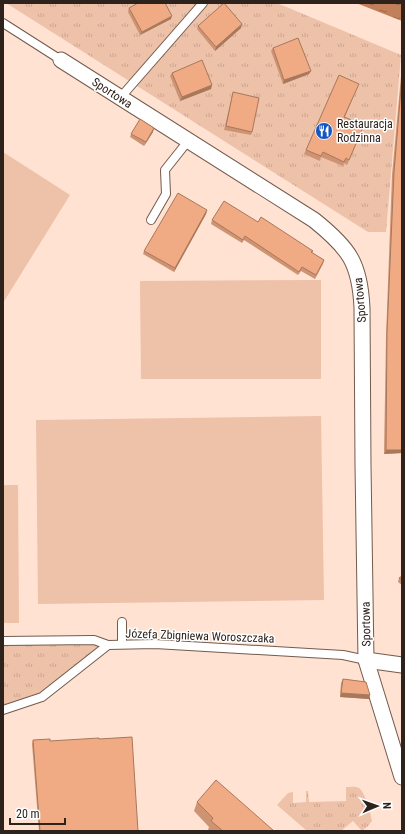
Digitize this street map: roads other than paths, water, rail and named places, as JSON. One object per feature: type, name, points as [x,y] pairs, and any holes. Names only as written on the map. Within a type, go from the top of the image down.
[{"type":"street","name":"Sportowa","points":[[61,60],[314,220],[346,248],[356,267],[362,289],[366,660],[402,665]]},
{"type":"street","points":[[366,660],[402,777]]},
{"type":"lane","points":[[120,98],[203,3]]},
{"type":"lane","points":[[3,23],[61,60]]},
{"type":"lane","points":[[151,220],[166,194],[165,170],[188,141]]},
{"type":"lane","points":[[122,622],[122,644]]},
{"type":"lane","name":"Józefa Zbigniewa Woroszczaka","points":[[3,641],[94,640],[108,645],[155,644],[343,655],[366,660]]},
{"type":"lane","points":[[3,710],[42,697],[108,645]]},
{"type":"water","points":[[356,3],[402,3],[402,21]]},
{"type":"place","name":"Restauracja Rodzinna","points":[[324,131]]}]
